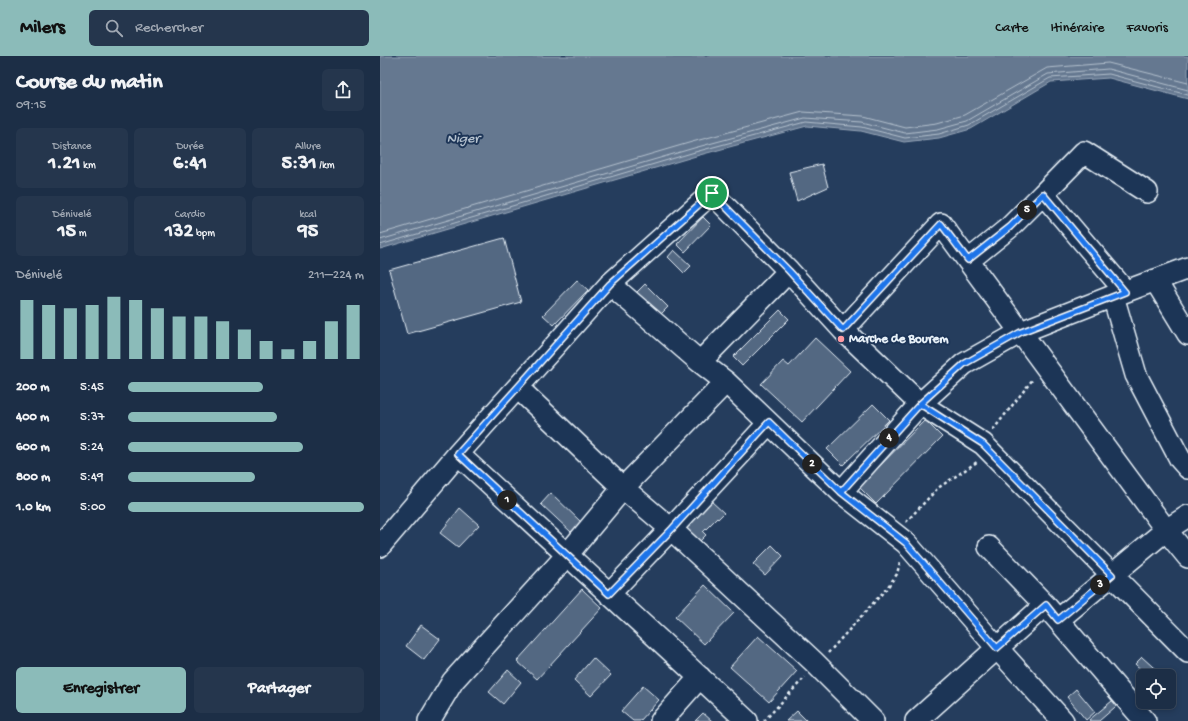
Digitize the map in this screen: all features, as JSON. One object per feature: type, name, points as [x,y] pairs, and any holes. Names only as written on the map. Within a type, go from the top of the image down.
[{"type":"street","points":[[968,260],[1010,227],[1084,152],[1147,192]]},
{"type":"street","points":[[380,546],[458,454],[610,284],[712,193],[789,271],[843,330],[920,404],[983,444],[1188,652]]},
{"type":"street","points":[[1043,194],[1119,294],[1136,375],[1180,459],[1188,468]]},
{"type":"street","points":[[843,330],[941,224],[1166,530],[1188,557]]},
{"type":"street","points":[[841,492],[920,404],[964,364],[1021,332],[1188,268]]},
{"type":"street","points":[[700,362],[789,271]]},
{"type":"street","points":[[1155,280],[1188,334]]},
{"type":"street","points":[[610,284],[700,362],[726,382],[841,492],[906,543],[997,648],[1063,721]]},
{"type":"street","points":[[429,721],[453,681],[566,556],[623,488],[726,382]]},
{"type":"street","points":[[518,388],[623,488],[672,529],[813,661],[873,721]]},
{"type":"street","points":[[609,594],[672,529],[769,422]]},
{"type":"street","points":[[458,454],[566,556],[747,721]]},
{"type":"street","points":[[916,721],[997,648],[1112,575],[1166,530],[1188,516]]},
{"type":"street","points":[[989,547],[1052,613],[1145,721]]},
{"type":"street","points":[[661,721],[700,678]]},
{"type":"water","name":"Niger","points":[[380,56],[1188,56],[1188,99],[1109,78],[1051,82],[971,129],[939,138],[904,142],[861,131],[807,126],[696,156],[380,249]]},
{"type":"building","points":[[822,164],[828,187],[797,201],[789,172]]},
{"type":"building","points":[[703,217],[711,225],[685,252],[677,244]]},
{"type":"building","points":[[504,238],[521,302],[407,334],[389,270]]},
{"type":"building","points":[[674,250],[691,266],[684,273],[668,257]]},
{"type":"building","points":[[577,280],[588,290],[554,325],[543,315]]},
{"type":"building","points":[[645,284],[668,307],[656,319],[633,296]]},
{"type":"building","points":[[780,310],[789,319],[742,366],[733,357]]},
{"type":"building","points":[[815,338],[850,371],[802,422],[761,384],[783,361],[789,366]]},
{"type":"building","points":[[873,404],[889,420],[843,465],[827,449]]},
{"type":"building","points":[[925,420],[942,437],[876,504],[859,487]]},
{"type":"building","points":[[551,493],[581,522],[571,532],[541,504]]},
{"type":"building","points":[[711,501],[724,513],[703,532],[706,535],[700,541],[686,528]]},
{"type":"building","points":[[460,508],[479,525],[458,547],[440,533]]},
{"type":"building","points":[[772,545],[783,556],[765,575],[753,564]]},
{"type":"building","points":[[705,585],[734,613],[704,644],[675,617]]},
{"type":"building","points":[[582,589],[602,608],[537,679],[517,661]]},
{"type":"building","points":[[421,625],[440,639],[424,660],[406,646]]},
{"type":"building","points":[[758,636],[797,671],[769,702],[730,667]]},
{"type":"building","points":[[1142,657],[1155,669],[1140,669],[1135,664]]},
{"type":"building","points":[[593,658],[611,675],[591,696],[574,680]]},
{"type":"building","points":[[508,670],[521,682],[503,704],[489,692]]},
{"type":"building","points":[[643,686],[659,700],[640,721],[633,721],[621,711]]},
{"type":"building","points":[[1076,689],[1095,712],[1086,720],[1067,697]]},
{"type":"building","points":[[1118,696],[1122,701],[1099,721],[1089,720]]},
{"type":"building","points":[[797,711],[807,721],[786,721]]},
{"type":"building","points":[[703,713],[712,721],[695,721]]},
{"type":"place","name":"Marche de Bourem","points":[[841,339]]},
{"type":"route","points":[[712,193],[610,284],[458,454],[566,556],[609,594],[672,529],[769,422],[841,492],[920,404],[983,444],[1112,575],[1058,620],[1046,605],[997,648],[906,543],[841,492],[880,448],[920,404],[964,364],[1021,332],[1125,292],[1043,194],[1010,227],[968,260],[941,224],[843,330],[789,271],[712,193]]}]
